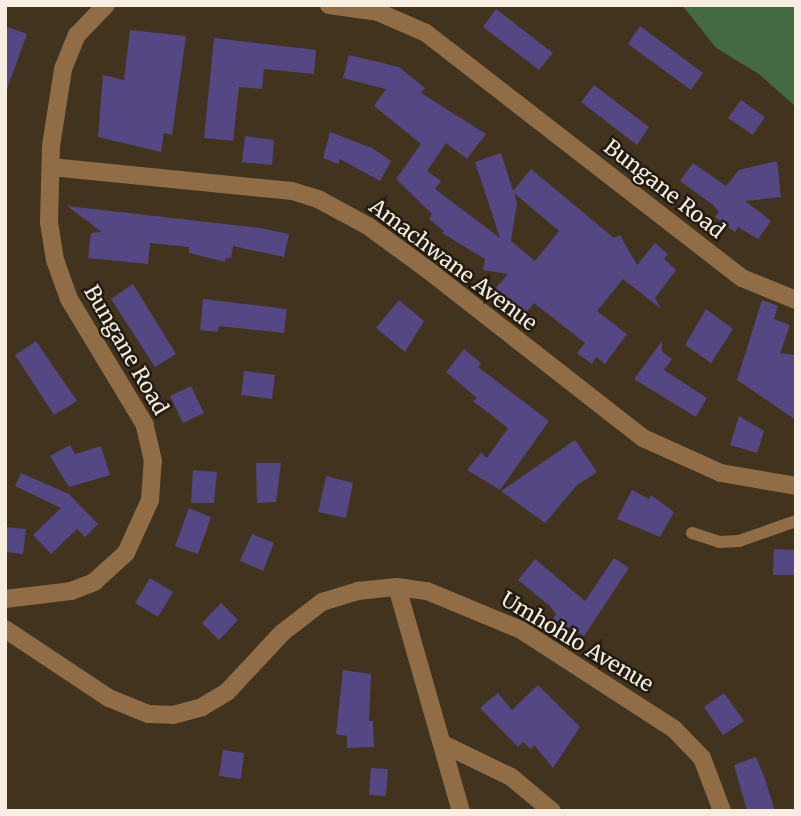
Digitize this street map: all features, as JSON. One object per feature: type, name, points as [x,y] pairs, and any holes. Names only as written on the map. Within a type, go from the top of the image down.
[{"type":"street","name":"Bungane Road","points":[[5,599],[71,592],[110,570],[136,537],[152,479],[151,442],[145,425],[69,299],[55,260],[49,222],[51,167],[60,83],[69,50],[87,20],[106,5]]},
{"type":"street","name":"Bungane Road","points":[[329,5],[379,12],[426,33],[741,278],[796,300]]},
{"type":"street","name":"Amachwane Avenue","points":[[51,167],[292,191],[318,200],[368,226],[418,262],[643,438],[721,473],[796,486]]},
{"type":"street","name":"Umhohlo Avenue","points":[[5,629],[109,698],[148,714],[173,715],[202,707],[227,692],[310,609],[345,593],[397,587],[445,596],[505,622],[674,729],[702,758],[722,811]]},
{"type":"street","points":[[397,587],[461,811]]},
{"type":"street","points":[[443,744],[511,777],[552,811]]},
{"type":"lane","points":[[692,533],[719,542],[739,541],[796,521]]},
{"type":"green space","points":[[682,5],[796,5],[796,107],[759,74],[716,48]]},
{"type":"building","points":[[496,9],[553,53],[539,70],[483,27]]},
{"type":"building","points":[[5,26],[27,34],[7,89],[5,88]]},
{"type":"building","points":[[640,26],[703,73],[691,90],[628,44]]},
{"type":"building","points":[[130,30],[186,36],[172,135],[164,133],[161,152],[98,137],[103,75],[124,80]]},
{"type":"building","points":[[214,38],[316,50],[314,74],[264,69],[262,89],[239,87],[233,141],[204,138]]},
{"type":"building","points":[[349,55],[399,67],[425,88],[421,93],[486,134],[467,159],[446,143],[427,171],[441,181],[435,189],[500,238],[475,162],[501,153],[513,191],[531,169],[614,238],[620,235],[637,265],[655,243],[668,254],[664,259],[676,270],[655,298],[661,309],[623,279],[597,311],[627,334],[605,364],[596,357],[592,364],[577,353],[585,343],[534,303],[524,315],[494,290],[508,274],[483,270],[485,259],[442,233],[444,231],[429,219],[432,214],[396,179],[421,144],[374,106],[386,89],[343,78]],"holes":[[[514,193],[559,231],[535,261],[511,241],[517,203]]]},
{"type":"building","points":[[594,85],[649,127],[637,145],[581,102]]},
{"type":"building","points":[[741,100],[765,117],[753,135],[728,118]]},
{"type":"building","points":[[330,132],[372,148],[391,161],[380,181],[340,159],[338,164],[323,158]]},
{"type":"building","points":[[245,136],[274,140],[272,165],[242,162]]},
{"type":"building","points":[[777,161],[781,197],[745,201],[771,221],[758,239],[738,227],[735,232],[715,217],[719,212],[712,204],[680,181],[693,163],[726,186],[739,170]]},
{"type":"building","points":[[67,206],[260,228],[289,234],[284,257],[233,246],[231,258],[225,258],[225,262],[189,253],[189,247],[150,243],[148,264],[88,258],[91,233],[102,232]]},
{"type":"building","points":[[133,284],[176,354],[155,367],[111,299]]},
{"type":"building","points":[[203,299],[287,309],[284,333],[219,326],[218,332],[200,330]]},
{"type":"building","points":[[399,300],[424,321],[405,352],[376,328]]},
{"type":"building","points":[[762,300],[778,306],[774,319],[790,325],[780,353],[796,355],[796,420],[737,380]]},
{"type":"building","points":[[706,309],[733,329],[711,363],[685,345]]},
{"type":"building","points":[[36,341],[77,401],[54,415],[15,355]]},
{"type":"building","points":[[662,341],[662,352],[672,359],[664,370],[707,398],[696,417],[634,379]]},
{"type":"building","points":[[464,349],[481,363],[478,367],[549,421],[500,490],[467,470],[481,453],[487,458],[508,428],[473,401],[477,398],[446,372]]},
{"type":"building","points":[[244,371],[275,375],[272,399],[241,395]]},
{"type":"building","points":[[191,386],[204,413],[183,423],[170,396]]},
{"type":"building","points":[[739,416],[764,431],[757,453],[730,445]]},
{"type":"building","points":[[575,440],[597,472],[577,485],[545,523],[501,491]]},
{"type":"building","points":[[70,445],[75,454],[101,446],[110,475],[69,487],[50,456]]},
{"type":"building","points":[[256,463],[281,463],[276,502],[257,503]]},
{"type":"building","points":[[193,470],[217,472],[214,503],[191,503]]},
{"type":"building","points":[[21,473],[69,494],[98,524],[85,537],[77,529],[51,554],[33,535],[61,508],[15,486]]},
{"type":"building","points":[[326,476],[353,483],[346,518],[318,512]]},
{"type":"building","points":[[632,490],[649,499],[651,495],[674,512],[660,537],[617,519]]},
{"type":"building","points":[[189,508],[211,517],[198,554],[175,546]]},
{"type":"building","points":[[5,527],[26,529],[23,554],[5,552]]},
{"type":"building","points":[[252,534],[274,543],[263,571],[240,561]]},
{"type":"building","points":[[774,549],[796,550],[796,575],[773,575]]},
{"type":"building","points":[[614,558],[629,568],[584,636],[553,619],[556,614],[550,606],[518,580],[535,559],[585,601]]},
{"type":"building","points":[[150,578],[173,592],[158,617],[135,603]]},
{"type":"building","points":[[221,603],[238,620],[219,640],[202,623]]},
{"type":"building","points":[[343,670],[371,674],[369,721],[373,721],[374,747],[347,748],[347,736],[336,734]]},
{"type":"building","points":[[538,685],[580,727],[553,768],[534,745],[531,749],[523,742],[518,747],[480,708],[498,693],[512,710]]},
{"type":"building","points":[[724,693],[744,721],[723,735],[704,707]]},
{"type":"building","points":[[223,750],[244,753],[241,779],[219,776]]},
{"type":"building","points":[[756,757],[775,811],[747,811],[734,765]]},
{"type":"building","points":[[371,768],[388,769],[386,796],[369,795]]}]
